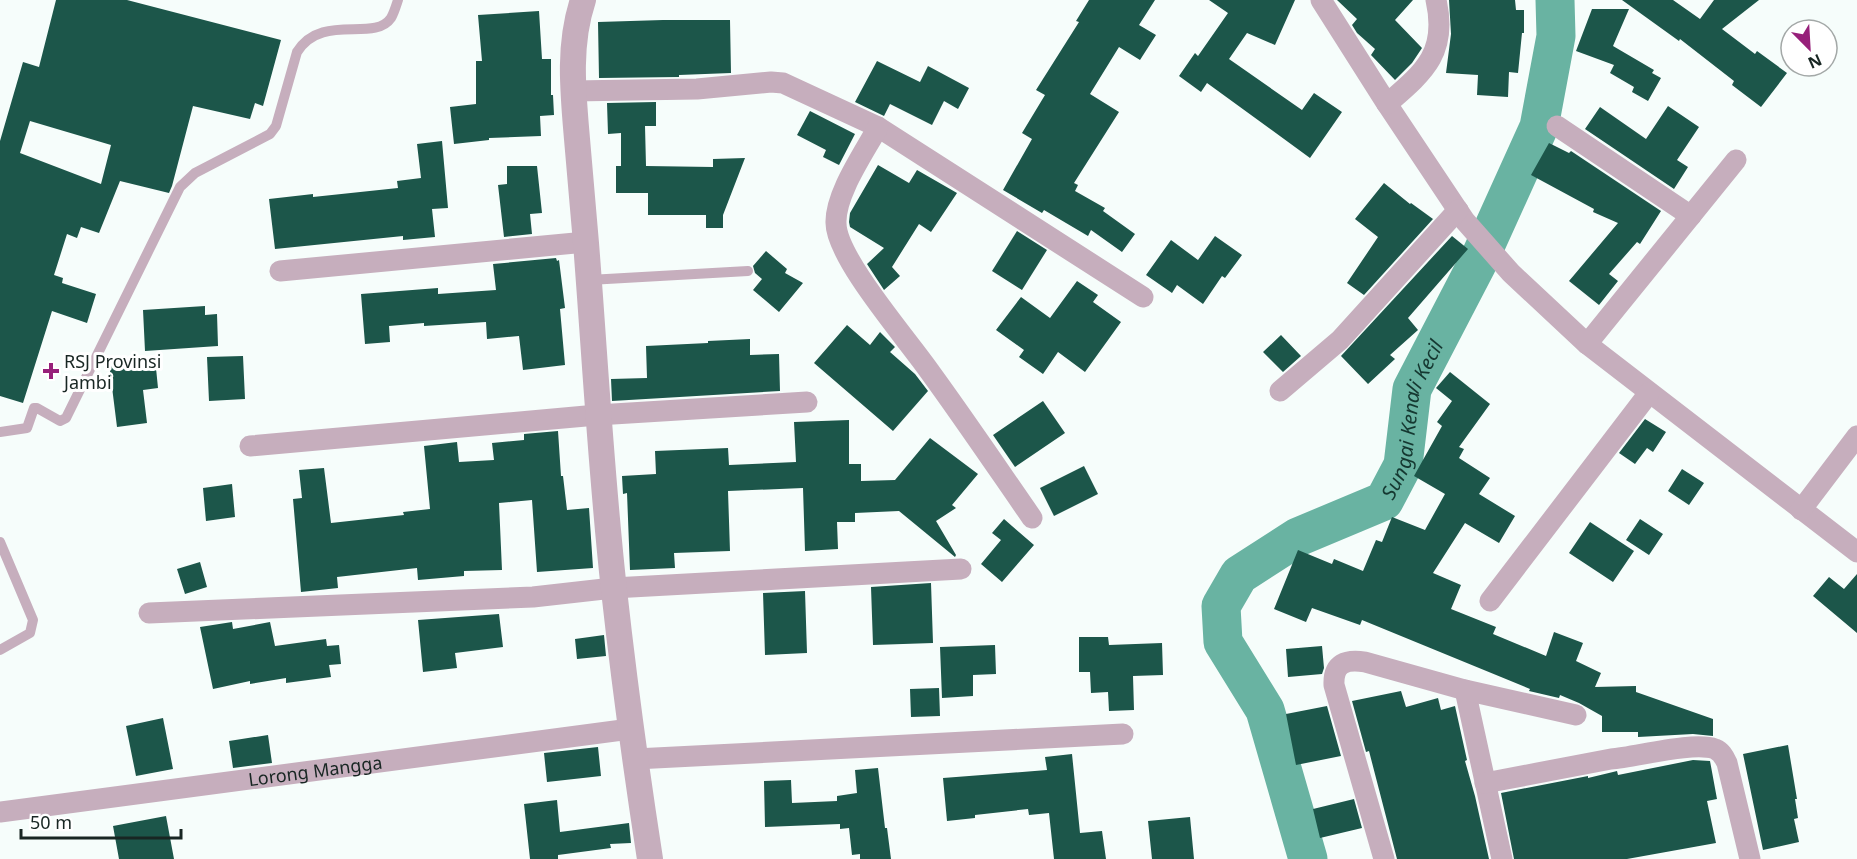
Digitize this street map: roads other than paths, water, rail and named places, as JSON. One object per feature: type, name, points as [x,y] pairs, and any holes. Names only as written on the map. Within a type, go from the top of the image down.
[{"type":"street","points":[[583,0],[573,46],[573,91],[586,242],[597,416],[630,729],[650,859]]},
{"type":"street","points":[[1321,0],[1462,216],[1511,273],[1587,344],[1857,552]]},
{"type":"street","points":[[1387,104],[1421,74],[1433,55],[1440,32],[1436,0]]},
{"type":"street","points":[[573,91],[697,89],[771,81],[783,83],[878,127],[1143,297]]},
{"type":"street","points":[[1557,126],[1691,216]]},
{"type":"street","points":[[878,127],[838,207],[836,224],[841,244],[852,265],[931,372],[1032,518]]},
{"type":"street","points":[[1587,344],[1736,160]]},
{"type":"street","points":[[1280,391],[1340,339],[1462,216]]},
{"type":"street","points":[[280,271],[586,242]]},
{"type":"street","points":[[1490,601],[1648,393]]},
{"type":"street","points":[[250,446],[597,416],[807,402]]},
{"type":"street","points":[[1801,510],[1857,436]]},
{"type":"street","points":[[149,613],[533,597],[614,588],[961,569]]},
{"type":"street","points":[[1383,859],[1334,685],[1335,671],[1346,662],[1355,660],[1465,690],[1576,715]]},
{"type":"street","points":[[1465,690],[1502,859]]},
{"type":"street","name":"Lorong Mangga","points":[[0,812],[630,729]]},
{"type":"street","points":[[635,759],[1123,734]]},
{"type":"street","points":[[1485,783],[1662,750],[1707,747],[1717,749],[1723,754],[1727,763],[1750,859]]},
{"type":"lane","points":[[0,432],[27,428],[34,408],[60,421],[66,418],[180,187],[195,173],[270,135],[276,126],[297,52],[302,44],[308,38],[327,31],[378,27],[391,18],[398,0]]},
{"type":"lane","points":[[588,280],[748,271]]},
{"type":"lane","points":[[0,542],[33,620],[30,633],[0,650]]},
{"type":"waterway","name":"Sungai Kenali Kecil","points":[[1308,859],[1265,710],[1223,642],[1221,606],[1239,575],[1298,537],[1384,501],[1403,465],[1412,389],[1477,264],[1539,127],[1556,36],[1555,0]]},
{"type":"place","name":"RSJ Provinsi Jambi","points":[[51,371]]}]
